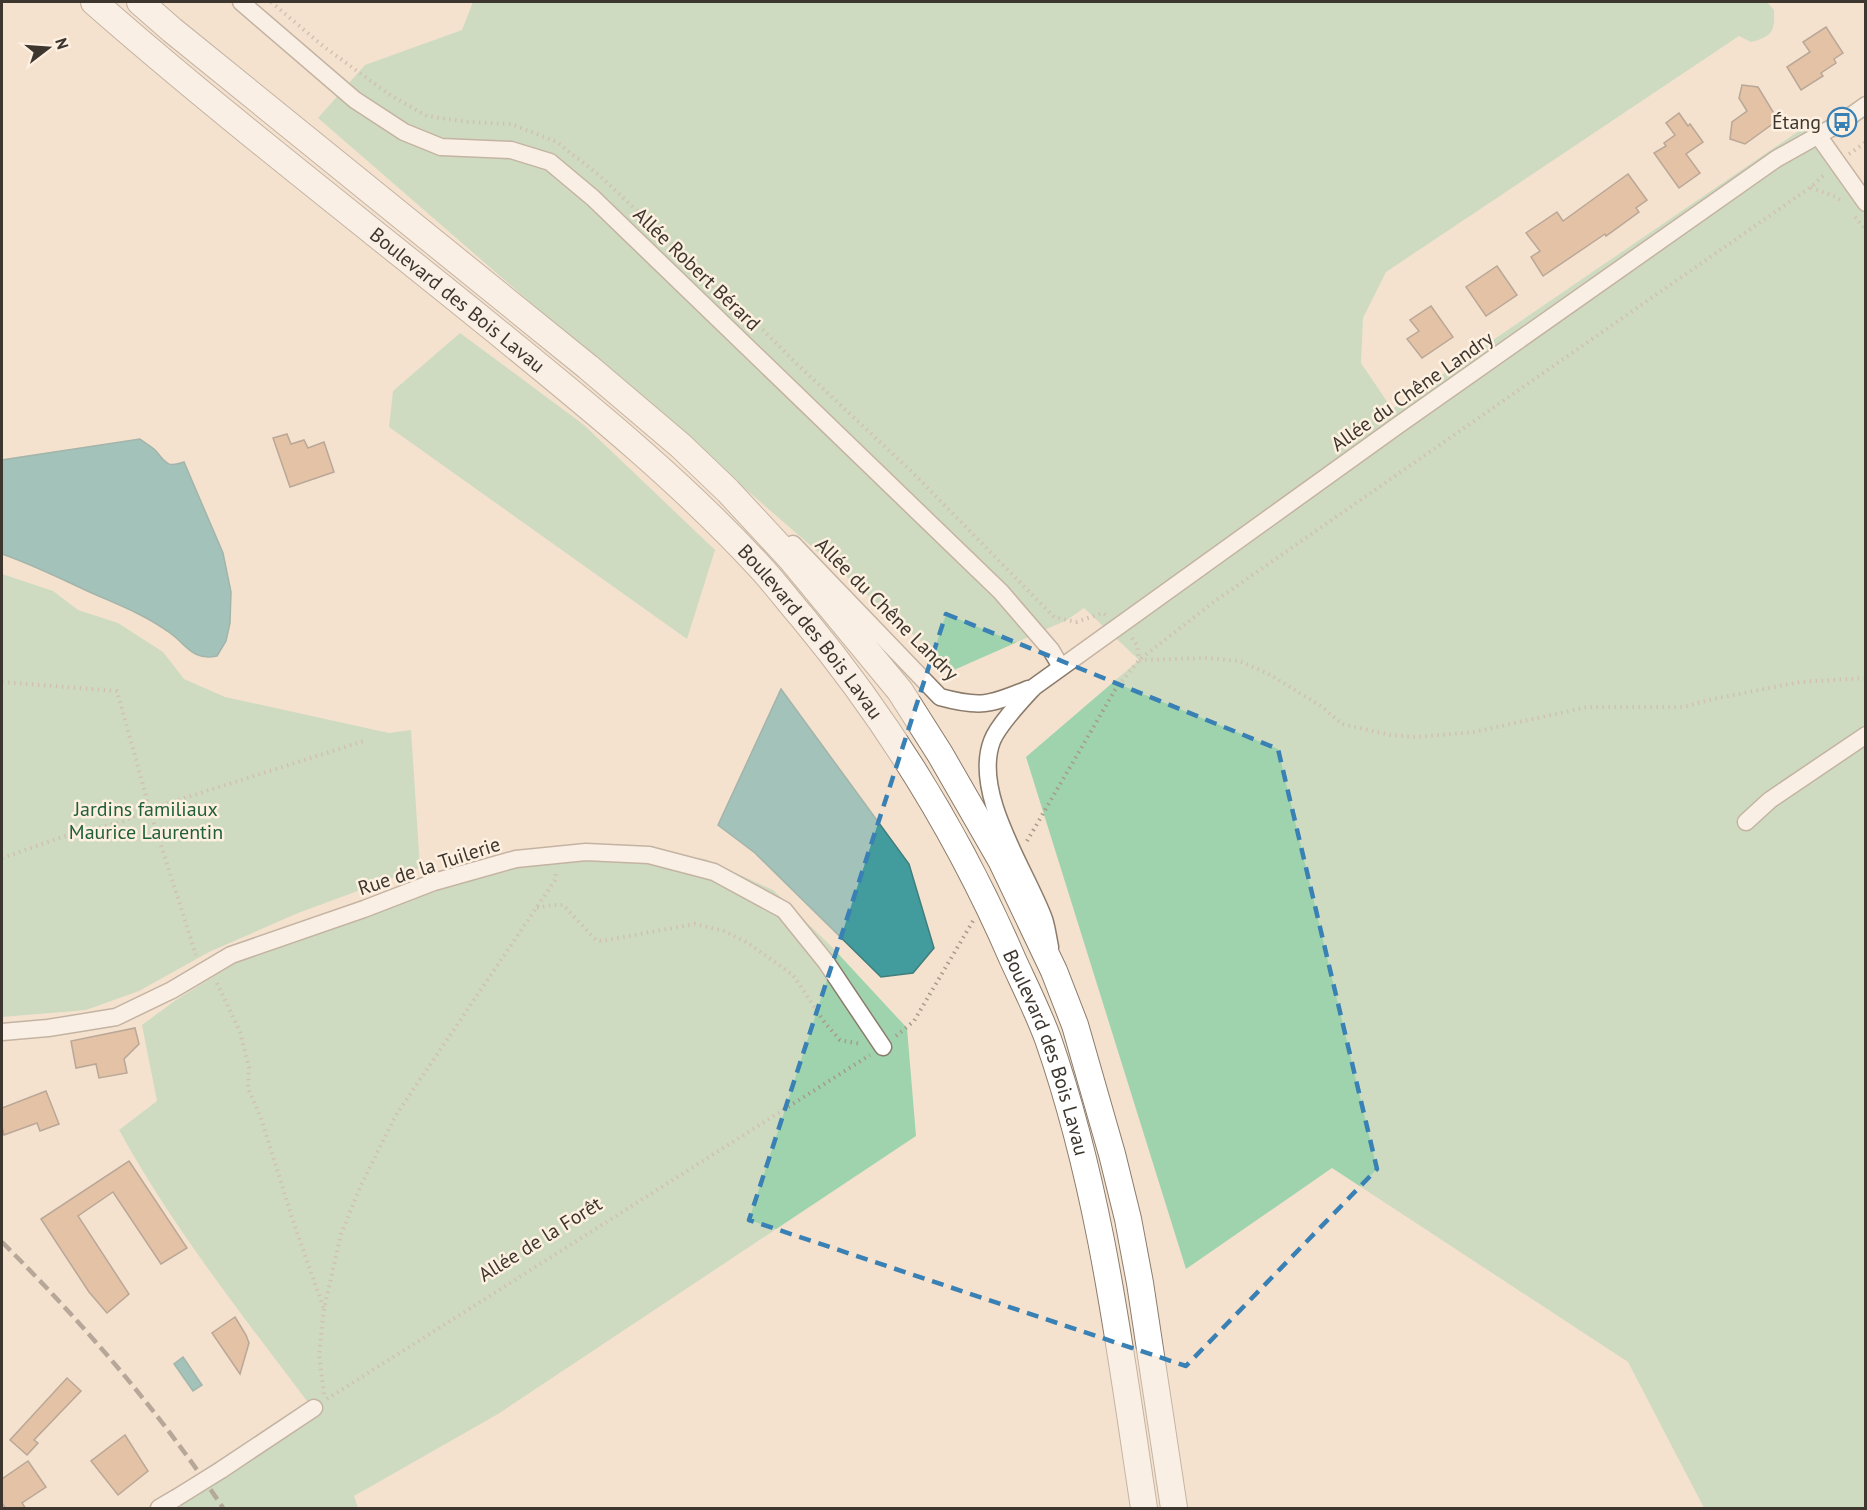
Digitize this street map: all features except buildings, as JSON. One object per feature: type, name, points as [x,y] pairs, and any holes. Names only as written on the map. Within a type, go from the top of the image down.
[{"type":"main road","name":"Boulevard des Bois Lavau","points":[[94,2],[260,141],[594,411],[672,479],[760,567],[831,652],[878,714],[952,833],[1002,933],[1047,1036],[1081,1153],[1101,1235],[1144,1509]]},
{"type":"main road","name":"Boulevard des Bois Lavau","points":[[140,2],[181,38],[588,367],[681,446],[728,491],[791,559],[900,691],[940,754],[1001,860],[1054,971],[1081,1046],[1128,1219],[1140,1283],[1174,1509]]},
{"type":"street","name":"Allée Robert Bérard","points":[[241,2],[355,100],[404,132],[441,147],[511,150],[550,162],[593,198],[1001,592],[1051,650],[1061,667]]},
{"type":"street","name":"Allée du Chêne Landry","points":[[1054,971],[1045,921],[994,809],[987,765],[992,740],[1015,707],[1034,687],[1061,667],[1436,399],[1776,159],[1842,122],[1866,105]]},
{"type":"street","points":[[1817,134],[1866,203]]},
{"type":"street","name":"Allée du Chêne Landry","points":[[728,491],[771,520],[940,697],[964,704],[985,705],[1034,687]]},
{"type":"street","points":[[1746,822],[1770,800],[1866,735]]},
{"type":"street","name":"Rue de la Tuilerie","points":[[2,1032],[48,1028],[116,1017],[172,990],[231,955],[434,882],[516,859],[586,852],[649,855],[714,872],[784,910],[826,962],[883,1047]]},
{"type":"street","points":[[159,1509],[256,1448],[319,1404]]},
{"type":"path","points":[[1022,850],[1114,690],[1139,660],[1215,602],[1811,187],[1837,197],[1844,204]]},
{"type":"path","points":[[1850,212],[1866,230]]},
{"type":"path","points":[[1122,624],[1137,645],[1139,660]]},
{"type":"path","points":[[1139,660],[1208,658],[1239,661],[1267,673],[1294,689],[1321,706],[1342,724],[1390,735],[1416,737],[1474,732],[1587,707],[1684,707],[1800,682],[1866,678]]},
{"type":"path","points":[[2,682],[117,691],[150,809],[198,959],[219,985],[240,1032],[249,1068],[248,1088],[261,1118],[295,1227],[324,1309]]},
{"type":"path","points":[[2,858],[65,836],[122,822],[150,809],[367,740]]},
{"type":"path","points":[[319,1404],[319,1355],[324,1309],[341,1234],[361,1185],[396,1115],[555,880],[558,855]]},
{"type":"path","points":[[537,908],[563,905],[596,940],[601,941],[695,924],[724,931],[748,943],[793,975],[825,1023],[840,1040],[883,1047]]},
{"type":"path","name":"Allée de la Forêt","points":[[319,1404],[883,1047],[914,1021],[975,917]]},
{"type":"highlighted area","points":[[946,614],[1278,749],[1377,1169],[1186,1366],[749,1220]]},
{"type":"green space","points":[[473,2],[1767,2],[1774,10],[1774,23],[1771,32],[1764,38],[1751,42],[1739,36],[1386,272],[1363,318],[1361,363],[1392,409],[1809,124],[1865,190],[1865,1508],[1704,1508],[1628,1362],[1332,1168],[1186,1269],[1026,757],[1139,660],[1084,608],[1067,620],[954,670],[318,118],[365,65],[462,30]]},
{"type":"green space","points":[[460,333],[584,425],[715,550],[687,639],[389,427],[393,391]]},
{"type":"green space","name":"Jardins familiaux Maurice Laurentin","points":[[2,574],[53,591],[78,610],[118,623],[163,652],[184,679],[225,697],[389,733],[411,730],[420,868],[298,913],[209,952],[139,991],[86,1010],[2,1017]]},
{"type":"green space","points":[[574,851],[646,852],[705,859],[773,890],[831,946],[907,1028],[916,1136],[498,1414],[354,1496],[358,1508],[182,1508],[172,1493],[209,1466],[310,1405],[185,1237],[119,1130],[157,1101],[142,1025],[176,1000],[237,962],[436,891]]},
{"type":"water","points":[[140,439],[154,449],[167,463],[184,462],[223,553],[231,592],[230,623],[226,641],[217,656],[208,657],[196,654],[170,633],[139,614],[2,554],[2,460]]},
{"type":"water","points":[[781,689],[909,864],[934,948],[913,973],[881,977],[755,853],[718,825]]},
{"type":"water","points":[[183,1357],[202,1385],[193,1391],[174,1364]]},
{"type":"railway","points":[[2,1242],[62,1304],[119,1369],[173,1437],[223,1508]]},
{"type":"place","name":"Étang","points":[[1842,122]]}]
